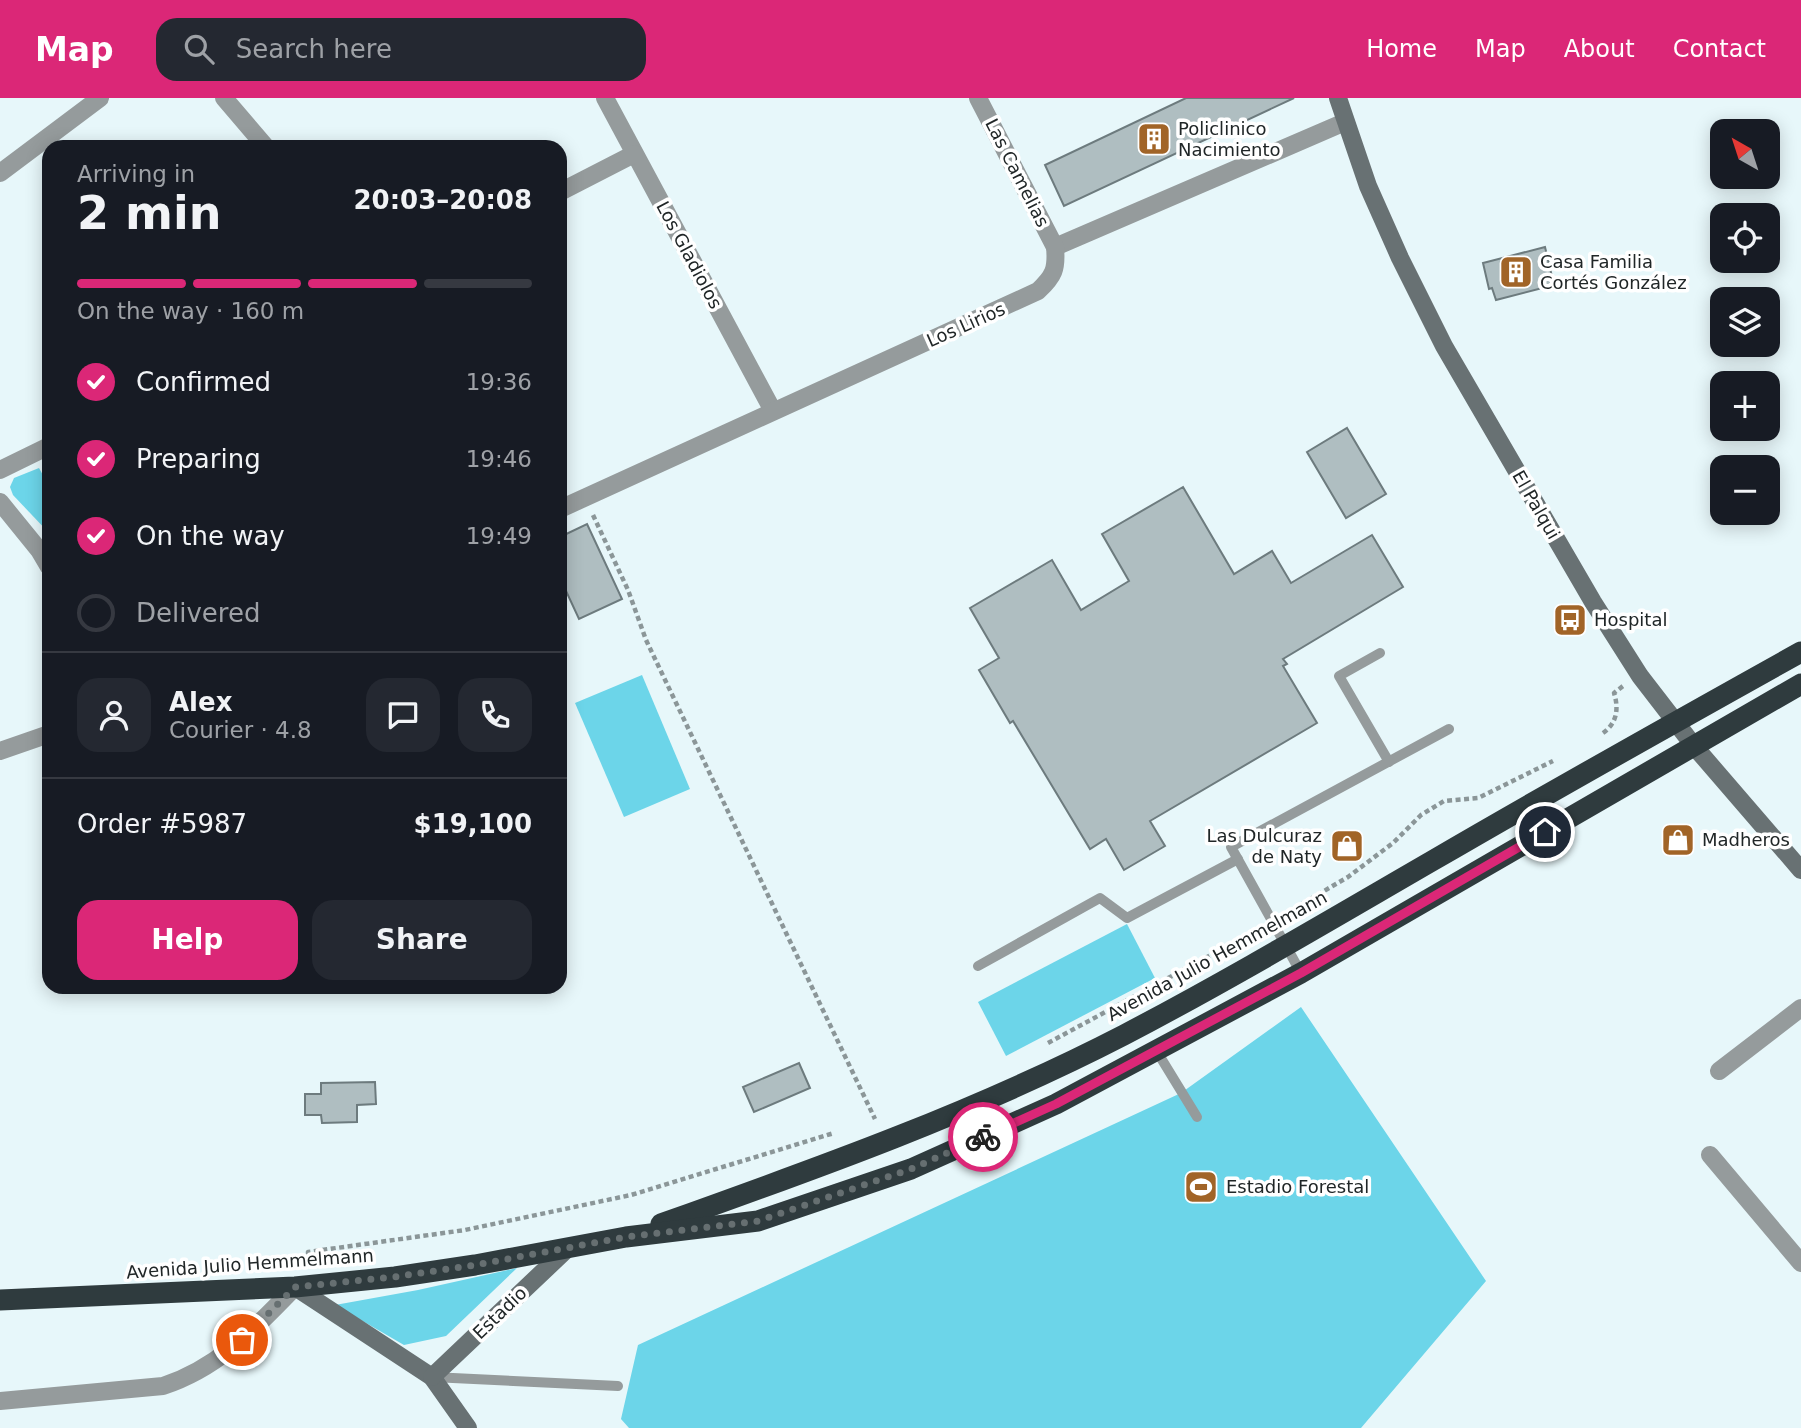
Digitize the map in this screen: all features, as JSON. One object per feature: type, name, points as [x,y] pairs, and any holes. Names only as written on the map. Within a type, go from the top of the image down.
[{"type":"highway","name":"Avenida Julio Hemmelmann","points":[[626,1237],[850,1156],[985,1101],[1123,1035],[1287,945],[1675,721],[1801,652]]},
{"type":"highway","name":"Avenida Julio Hemmelmann","points":[[0,1300],[303,1286],[408,1275],[626,1237],[758,1221],[911,1169],[1056,1104],[1301,973],[1801,684]]},
{"type":"main road","name":"El Palqui","points":[[1338,98],[1368,186],[1444,346],[1586,590],[1640,676],[1694,746],[1801,870]]},
{"type":"main road","name":"Estadio","points":[[432,1377],[568,1248]]},
{"type":"main road","points":[[303,1286],[432,1377],[468,1428]]},
{"type":"street","points":[[44,140],[100,98]]},
{"type":"street","points":[[223,98],[260,140]]},
{"type":"street","name":"Los Gladiolos","points":[[605,98],[774,411]]},
{"type":"street","name":"Las Camelias","points":[[978,98],[1055,247]]},
{"type":"street","points":[[1055,247],[1345,122]]},
{"type":"street","points":[[0,173],[42,142]]},
{"type":"street","points":[[567,188],[634,153]]},
{"type":"street","name":"Los Lirios","points":[[567,506],[1038,292],[1052,278],[1056,260],[1055,247]]},
{"type":"street","points":[[0,470],[42,449]]},
{"type":"street","points":[[0,502],[42,555]]},
{"type":"street","points":[[0,751],[42,736]]},
{"type":"street","points":[[1719,1071],[1801,1008]]},
{"type":"street","points":[[1710,1155],[1801,1263]]},
{"type":"street","points":[[0,1401],[163,1386],[188,1378],[209,1366],[242,1340],[303,1286]]},
{"type":"lane","points":[[1380,653],[1339,676],[1389,762]]},
{"type":"lane","points":[[1301,973],[1231,847],[1449,729]]},
{"type":"lane","points":[[978,966],[1100,898],[1127,918],[1238,859]]},
{"type":"lane","points":[[1156,1050],[1197,1117]]},
{"type":"lane","points":[[432,1377],[618,1386]]},
{"type":"path","points":[[585,498],[628,590],[646,640],[875,1119]]},
{"type":"path","points":[[1601,735],[1612,725],[1615,718],[1617,701],[1614,693],[1640,676]]},
{"type":"path","points":[[1041,1047],[1226,949],[1348,877],[1393,843],[1421,815],[1444,801],[1478,798],[1553,761]]},
{"type":"path","points":[[865,1122],[887,1114]]},
{"type":"path","points":[[303,1286],[308,1252],[466,1230],[631,1195],[841,1130]]},
{"type":"shaded area","points":[[39,468],[42,473],[42,526],[13,495],[10,487],[14,478]]},
{"type":"shaded area","points":[[642,675],[690,789],[624,817],[575,703]]},
{"type":"shaded area","points":[[1127,924],[1155,978],[1006,1056],[978,1002]]},
{"type":"shaded area","name":"Estadio Forestal","points":[[1301,1007],[1486,1281],[1361,1428],[629,1428],[621,1419],[638,1345],[1181,1093]]},
{"type":"shaded area","points":[[517,1268],[446,1336],[404,1345],[335,1305],[418,1290]]},
{"type":"building","name":"Policlinico Nacimiento","points":[[1186,98],[1294,98],[1064,206],[1045,165]]},
{"type":"building","name":"Casa Familia Cortés González","points":[[1545,247],[1554,285],[1496,300],[1492,288],[1489,289],[1483,263]]},
{"type":"building","points":[[1347,428],[1386,494],[1346,518],[1307,452]]},
{"type":"building","points":[[1183,487],[1234,574],[1272,551],[1291,583],[1372,535],[1403,587],[1283,659],[1287,664],[1283,666],[1317,723],[1150,821],[1165,846],[1124,870],[1106,839],[1090,849],[1013,721],[1010,723],[979,670],[999,658],[970,608],[1052,560],[1081,610],[1129,581],[1102,534]]},
{"type":"building","points":[[587,524],[622,599],[579,619],[567,593],[567,534]]},
{"type":"building","points":[[799,1063],[810,1088],[754,1112],[743,1087]]},
{"type":"building","points":[[375,1082],[376,1104],[357,1105],[357,1122],[322,1123],[321,1115],[305,1115],[305,1094],[321,1094],[321,1083]]},
{"type":"way so far","points":[[242,1340],[295,1287],[394,1277],[626,1237],[758,1221],[911,1169],[983,1137]]},
{"type":"place","name":"Policlinico Nacimiento","points":[[1154,139]]},
{"type":"place","name":"Casa Familia Cortés González","points":[[1516,272]]},
{"type":"place","name":"Hospital","points":[[1570,620]]},
{"type":"place","name":"Madheros","points":[[1678,840]]},
{"type":"place","name":"Las Dulcuraz de Naty","points":[[1347,846]]},
{"type":"place","name":"Estadio Forestal","points":[[1201,1187]]},
{"type":"route","points":[[983,1137],[1056,1104],[1301,973],[1545,832]]}]
